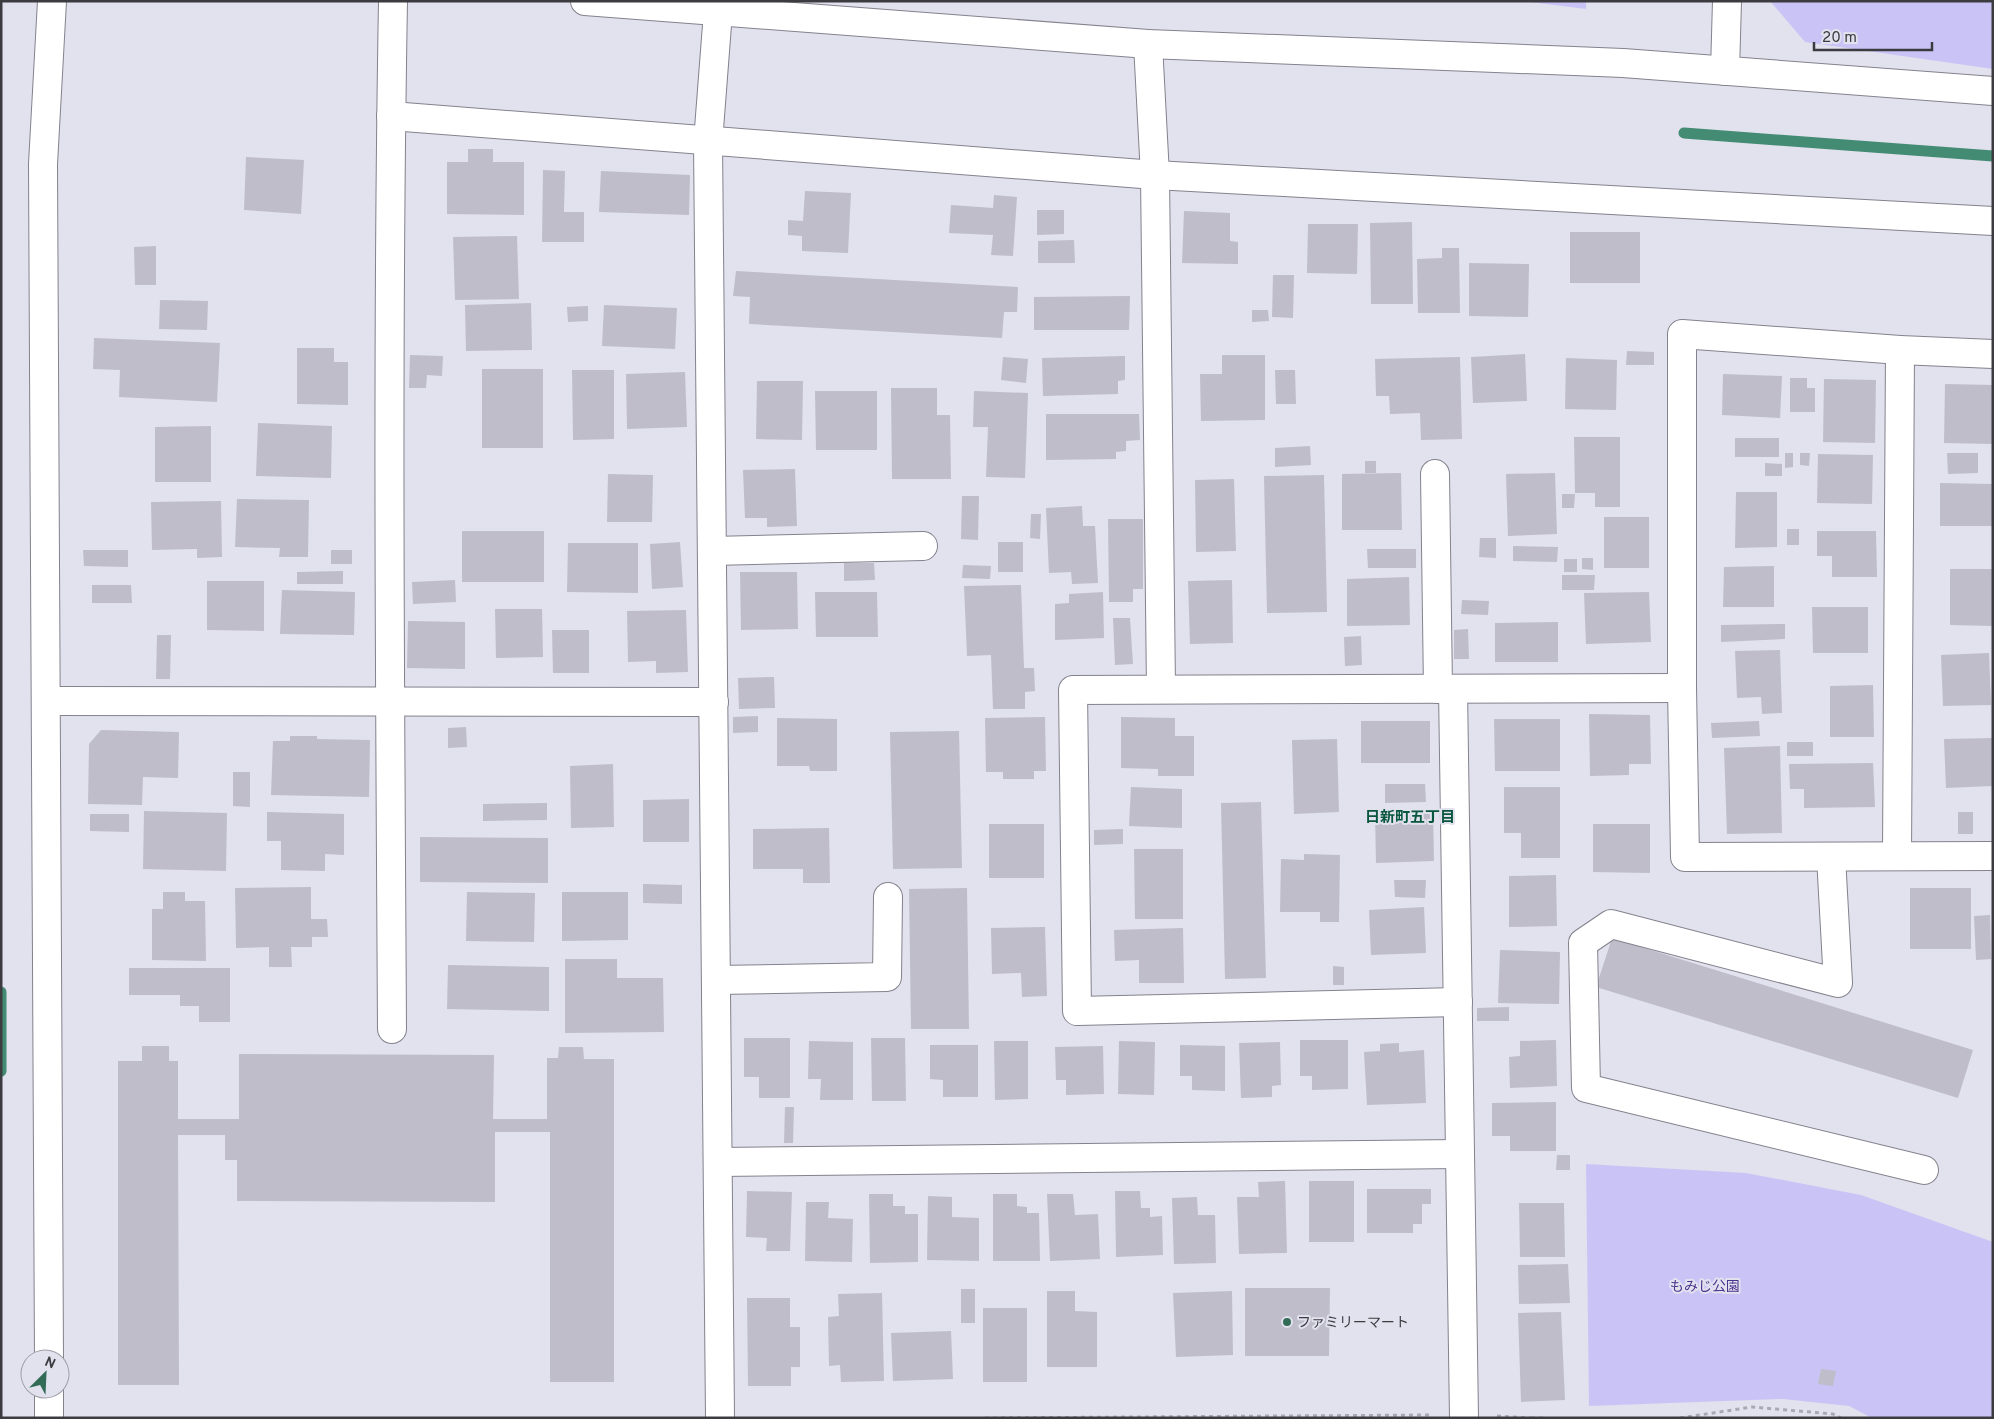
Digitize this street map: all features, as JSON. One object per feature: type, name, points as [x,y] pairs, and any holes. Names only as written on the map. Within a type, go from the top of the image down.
[{"type":"street","points":[[49,1349],[43,164],[52,1]]},
{"type":"street","points":[[392,1029],[390,702],[391,116],[393,1]]},
{"type":"street","points":[[585,1],[1148,44],[1623,63],[1993,91]]},
{"type":"street","points":[[1725,71],[1727,1]]},
{"type":"street","points":[[718,12],[708,142],[720,1418]]},
{"type":"street","points":[[1148,44],[1155,175],[1161,690]]},
{"type":"street","points":[[391,116],[708,142],[1155,175],[1993,221]]},
{"type":"street","points":[[1993,354],[1900,350],[1682,334],[1682,688],[1685,857],[1993,856]]},
{"type":"street","points":[[1897,856],[1900,350]]},
{"type":"street","points":[[1435,474],[1458,1002],[1464,1416]]},
{"type":"street","points":[[712,551],[923,546]]},
{"type":"street","points":[[1458,1002],[1077,1011],[1072,690],[1682,688]]},
{"type":"street","points":[[46,701],[714,702]]},
{"type":"street","points":[[1831,857],[1838,983],[1611,924],[1583,943],[1586,1088],[1924,1170]]},
{"type":"street","points":[[716,980],[887,977],[888,897]]},
{"type":"street","points":[[718,1162],[1460,1154]]},
{"type":"street","points":[[49,1399],[49,1418]]},
{"type":"path","points":[[1680,1418],[1752,1407],[1833,1414],[1841,1418]]},
{"type":"path","points":[[985,1418],[1464,1416],[1547,1418]]},
{"type":"green space","points":[[1523,1],[1586,1],[1586,9]]},
{"type":"green space","points":[[1770,1],[1993,1],[1993,69],[1805,42]]},
{"type":"green space","name":"もみじ公園","points":[[1586,1164],[1746,1173],[1861,1195],[1993,1242],[1993,1418],[1872,1418],[1849,1406],[1783,1399],[1589,1406]]},
{"type":"building","points":[[468,149],[493,149],[493,162],[524,162],[524,215],[447,214],[447,162],[468,162]]},
{"type":"building","points":[[246,157],[304,160],[301,214],[244,210]]},
{"type":"building","points":[[543,170],[565,171],[564,212],[584,212],[584,242],[542,242]]},
{"type":"building","points":[[601,171],[690,175],[689,215],[599,212]]},
{"type":"building","points":[[805,191],[851,193],[848,253],[802,251],[802,236],[788,235],[788,220],[803,221]]},
{"type":"building","points":[[994,195],[1017,197],[1013,256],[991,255],[993,235],[949,233],[951,205],[993,208]]},
{"type":"building","points":[[1037,210],[1064,210],[1064,234],[1037,235]]},
{"type":"building","points":[[1184,211],[1230,213],[1230,241],[1238,242],[1238,264],[1182,263]]},
{"type":"building","points":[[1412,222],[1413,304],[1371,304],[1370,223]]},
{"type":"building","points":[[1308,224],[1358,224],[1357,274],[1307,273]]},
{"type":"building","points":[[1570,232],[1640,232],[1640,283],[1570,283]]},
{"type":"building","points":[[517,236],[519,299],[455,300],[453,237]]},
{"type":"building","points":[[1074,240],[1075,263],[1038,263],[1038,241]]},
{"type":"building","points":[[156,246],[156,285],[135,285],[134,247]]},
{"type":"building","points":[[1442,248],[1459,248],[1460,313],[1418,313],[1417,259],[1442,258]]},
{"type":"building","points":[[1469,263],[1529,264],[1528,317],[1469,316]]},
{"type":"building","points":[[736,271],[1018,287],[1017,312],[1004,312],[1002,338],[749,324],[750,297],[733,296]]},
{"type":"building","points":[[1273,275],[1294,275],[1293,318],[1272,317]]},
{"type":"building","points":[[1130,296],[1129,330],[1034,330],[1034,297]]},
{"type":"building","points":[[160,300],[208,301],[207,330],[159,329]]},
{"type":"building","points":[[531,303],[532,350],[466,351],[465,305]]},
{"type":"building","points":[[604,305],[677,308],[675,349],[602,346]]},
{"type":"building","points":[[588,306],[588,321],[568,322],[567,307]]},
{"type":"building","points":[[1252,310],[1268,310],[1269,321],[1252,322]]},
{"type":"building","points":[[94,338],[220,343],[217,402],[119,397],[120,370],[93,369]]},
{"type":"building","points":[[297,348],[334,348],[334,362],[348,362],[348,405],[297,404]]},
{"type":"building","points":[[1627,351],[1654,352],[1654,365],[1626,365]]},
{"type":"building","points":[[1525,354],[1527,401],[1473,403],[1471,357]]},
{"type":"building","points":[[410,355],[443,356],[442,376],[427,375],[426,388],[409,388]]},
{"type":"building","points":[[1222,355],[1265,355],[1265,420],[1201,421],[1200,374],[1222,374]]},
{"type":"building","points":[[1125,356],[1125,380],[1118,381],[1118,394],[1043,396],[1042,358]]},
{"type":"building","points":[[1003,357],[1028,359],[1026,383],[1001,380]]},
{"type":"building","points":[[1460,357],[1462,439],[1421,440],[1420,413],[1390,414],[1389,396],[1376,396],[1375,359]]},
{"type":"building","points":[[1566,358],[1617,360],[1616,410],[1565,409]]},
{"type":"building","points":[[482,369],[543,369],[543,448],[482,448]]},
{"type":"building","points":[[572,370],[614,370],[614,439],[573,440]]},
{"type":"building","points":[[1275,370],[1295,370],[1296,404],[1276,404]]},
{"type":"building","points":[[685,372],[687,427],[627,429],[626,374]]},
{"type":"building","points":[[1723,374],[1782,376],[1780,418],[1722,415]]},
{"type":"building","points":[[1790,378],[1807,378],[1807,388],[1815,388],[1815,412],[1790,412]]},
{"type":"building","points":[[1824,379],[1876,380],[1875,443],[1823,442]]},
{"type":"building","points":[[757,381],[803,381],[802,440],[756,439]]},
{"type":"building","points":[[1945,384],[1993,385],[1993,444],[1944,443]]},
{"type":"building","points":[[891,388],[937,388],[937,415],[950,415],[951,479],[892,479]]},
{"type":"building","points":[[815,391],[877,391],[877,450],[816,450]]},
{"type":"building","points":[[974,391],[1028,393],[1025,478],[986,477],[988,427],[973,427]]},
{"type":"building","points":[[1046,414],[1139,414],[1140,440],[1126,441],[1126,451],[1116,452],[1116,459],[1046,460]]},
{"type":"building","points":[[258,423],[332,426],[331,478],[256,476]]},
{"type":"building","points":[[211,426],[211,482],[155,482],[155,427]]},
{"type":"building","points":[[1574,437],[1620,437],[1620,507],[1595,507],[1595,493],[1575,493]]},
{"type":"building","points":[[1735,438],[1779,438],[1779,457],[1735,457]]},
{"type":"building","points":[[1310,446],[1311,465],[1275,467],[1275,448]]},
{"type":"building","points":[[1785,453],[1793,453],[1793,467],[1785,468]]},
{"type":"building","points":[[1800,453],[1810,453],[1809,466],[1800,465]]},
{"type":"building","points":[[1947,453],[1978,453],[1978,473],[1948,474]]},
{"type":"building","points":[[1818,454],[1873,455],[1872,504],[1817,503]]},
{"type":"building","points":[[1365,461],[1376,461],[1376,473],[1365,473]]},
{"type":"building","points":[[1765,463],[1782,464],[1782,476],[1765,476]]},
{"type":"building","points":[[795,469],[797,526],[767,527],[767,518],[745,518],[743,470]]},
{"type":"building","points":[[1401,473],[1402,530],[1342,530],[1342,474]]},
{"type":"building","points":[[1555,473],[1557,534],[1508,536],[1506,474]]},
{"type":"building","points":[[608,474],[653,475],[652,522],[607,522]]},
{"type":"building","points":[[1324,475],[1327,612],[1267,613],[1264,476]]},
{"type":"building","points":[[1234,479],[1236,551],[1196,552],[1195,480]]},
{"type":"building","points":[[1940,483],[1993,484],[1993,526],[1940,526]]},
{"type":"building","points":[[1736,492],[1777,492],[1777,547],[1735,548]]},
{"type":"building","points":[[1562,494],[1575,494],[1574,508],[1562,508]]},
{"type":"building","points":[[962,496],[979,496],[978,540],[961,539]]},
{"type":"building","points":[[237,499],[309,500],[308,557],[279,557],[280,548],[235,547]]},
{"type":"building","points":[[221,501],[222,557],[197,558],[197,549],[152,550],[151,502]]},
{"type":"building","points":[[1082,506],[1083,526],[1095,526],[1098,583],[1072,584],[1071,572],[1049,573],[1046,508]]},
{"type":"building","points":[[1031,514],[1041,514],[1040,539],[1030,538]]},
{"type":"building","points":[[1604,517],[1649,517],[1649,568],[1604,568]]},
{"type":"building","points":[[1108,519],[1143,519],[1143,589],[1133,589],[1133,602],[1109,602]]},
{"type":"building","points":[[1787,529],[1799,529],[1799,545],[1787,545]]},
{"type":"building","points":[[462,531],[544,531],[544,582],[462,582]]},
{"type":"building","points":[[1817,531],[1876,531],[1877,577],[1832,577],[1832,556],[1817,556]]},
{"type":"building","points":[[1480,538],[1496,538],[1496,558],[1479,557]]},
{"type":"building","points":[[680,542],[683,587],[652,589],[650,544]]},
{"type":"building","points":[[998,542],[1023,542],[1023,572],[998,572]]},
{"type":"building","points":[[568,543],[638,543],[638,593],[567,592]]},
{"type":"building","points":[[1513,546],[1558,547],[1557,562],[1513,561]]},
{"type":"building","points":[[1367,549],[1416,549],[1416,568],[1368,568]]},
{"type":"building","points":[[83,550],[128,550],[128,567],[84,566]]},
{"type":"building","points":[[331,550],[352,550],[352,564],[331,564]]},
{"type":"building","points":[[1582,558],[1593,558],[1593,570],[1582,569]]},
{"type":"building","points":[[1564,559],[1577,559],[1577,572],[1564,572]]},
{"type":"building","points":[[844,563],[874,563],[875,580],[844,581]]},
{"type":"building","points":[[963,565],[991,566],[990,579],[962,578]]},
{"type":"building","points":[[1774,566],[1774,607],[1723,607],[1724,567]]},
{"type":"building","points":[[1950,569],[1993,569],[1993,626],[1950,625]]},
{"type":"building","points":[[343,571],[343,584],[297,584],[297,572]]},
{"type":"building","points":[[740,572],[797,572],[798,629],[741,630]]},
{"type":"building","points":[[1562,575],[1595,575],[1594,590],[1562,590]]},
{"type":"building","points":[[1409,577],[1410,625],[1347,626],[1347,579]]},
{"type":"building","points":[[455,580],[456,602],[413,604],[412,582]]},
{"type":"building","points":[[1232,580],[1233,643],[1190,644],[1188,581]]},
{"type":"building","points":[[207,581],[264,581],[264,631],[207,630]]},
{"type":"building","points":[[92,585],[131,585],[132,603],[92,603]]},
{"type":"building","points":[[1021,585],[1024,668],[1034,668],[1035,691],[1025,692],[1025,709],[993,709],[991,655],[967,656],[964,586]]},
{"type":"building","points":[[282,590],[355,592],[354,635],[280,634]]},
{"type":"building","points":[[815,592],[877,592],[878,637],[816,637]]},
{"type":"building","points":[[1103,592],[1104,638],[1055,640],[1055,604],[1069,603],[1069,594]]},
{"type":"building","points":[[1649,592],[1651,642],[1586,644],[1584,593]]},
{"type":"building","points":[[1462,600],[1489,601],[1488,615],[1461,614]]},
{"type":"building","points":[[1812,607],[1868,607],[1868,653],[1813,653]]},
{"type":"building","points":[[495,609],[542,609],[543,657],[496,658]]},
{"type":"building","points":[[686,610],[688,672],[656,673],[656,661],[628,662],[627,611]]},
{"type":"building","points":[[1113,618],[1130,618],[1133,664],[1115,665]]},
{"type":"building","points":[[408,621],[465,622],[465,669],[407,668]]},
{"type":"building","points":[[1558,622],[1558,662],[1495,662],[1495,623]]},
{"type":"building","points":[[1785,624],[1785,639],[1721,642],[1721,625]]},
{"type":"building","points":[[1468,629],[1469,659],[1454,659],[1454,630]]},
{"type":"building","points":[[552,630],[589,630],[589,673],[553,673]]},
{"type":"building","points":[[157,635],[171,635],[170,679],[156,679]]},
{"type":"building","points":[[1361,636],[1362,665],[1345,666],[1344,637]]},
{"type":"building","points":[[1780,650],[1782,713],[1762,714],[1761,697],[1737,698],[1735,651]]},
{"type":"building","points":[[1989,653],[1991,705],[1943,706],[1941,655]]},
{"type":"building","points":[[774,677],[775,708],[739,709],[738,678]]},
{"type":"building","points":[[1873,685],[1874,737],[1830,737],[1830,686]]},
{"type":"building","points":[[1589,714],[1650,715],[1651,764],[1629,764],[1629,775],[1590,776]]},
{"type":"building","points":[[758,716],[758,732],[733,733],[733,717]]},
{"type":"building","points":[[1045,717],[1046,771],[1034,771],[1034,779],[1003,779],[1003,772],[986,772],[985,718]]},
{"type":"building","points":[[1121,717],[1175,718],[1175,736],[1194,736],[1194,776],[1158,776],[1158,769],[1121,768]]},
{"type":"building","points":[[777,718],[837,719],[837,771],[810,771],[809,766],[777,766]]},
{"type":"building","points":[[1494,719],[1560,719],[1560,771],[1495,771]]},
{"type":"building","points":[[1361,721],[1430,721],[1430,763],[1361,763]]},
{"type":"building","points":[[1759,721],[1760,736],[1712,738],[1711,723]]},
{"type":"building","points":[[466,727],[467,747],[448,748],[448,728]]},
{"type":"building","points":[[101,730],[179,732],[178,778],[143,777],[142,805],[88,804],[89,744]]},
{"type":"building","points":[[959,731],[962,868],[893,869],[890,732]]},
{"type":"building","points":[[290,736],[317,736],[317,739],[370,740],[369,797],[271,795],[273,741],[290,741]]},
{"type":"building","points":[[1993,738],[1993,786],[1946,788],[1944,739]]},
{"type":"building","points":[[1337,739],[1339,812],[1294,814],[1292,740]]},
{"type":"building","points":[[1787,742],[1813,742],[1813,756],[1787,756]]},
{"type":"building","points":[[1780,746],[1782,833],[1727,834],[1724,748]]},
{"type":"building","points":[[1873,763],[1875,807],[1804,808],[1804,789],[1790,789],[1789,764]]},
{"type":"building","points":[[613,764],[614,827],[571,828],[570,766]]},
{"type":"building","points":[[233,772],[250,772],[250,807],[233,806]]},
{"type":"building","points":[[1385,784],[1425,784],[1426,802],[1385,803]]},
{"type":"building","points":[[1131,787],[1182,789],[1182,828],[1129,826]]},
{"type":"building","points":[[1504,787],[1560,787],[1560,858],[1521,858],[1521,833],[1504,833]]},
{"type":"building","points":[[689,799],[689,842],[643,842],[643,800]]},
{"type":"building","points":[[1261,802],[1266,978],[1225,979],[1221,803]]},
{"type":"building","points":[[547,803],[547,820],[483,821],[483,804]]},
{"type":"building","points":[[1433,810],[1434,861],[1376,863],[1375,812]]},
{"type":"building","points":[[144,811],[227,813],[226,871],[143,869]]},
{"type":"building","points":[[267,812],[344,814],[344,855],[325,854],[325,871],[281,870],[281,841],[267,841]]},
{"type":"building","points":[[1958,812],[1973,812],[1973,834],[1958,834]]},
{"type":"building","points":[[90,814],[129,814],[129,832],[90,831]]},
{"type":"building","points":[[989,824],[1044,824],[1044,878],[989,878]]},
{"type":"building","points":[[1593,824],[1650,824],[1650,873],[1593,872]]},
{"type":"building","points":[[829,828],[830,883],[803,883],[803,869],[753,869],[753,829]]},
{"type":"building","points":[[1123,829],[1123,844],[1094,845],[1094,830]]},
{"type":"building","points":[[420,837],[548,838],[548,883],[420,882]]},
{"type":"building","points":[[1134,849],[1183,849],[1183,919],[1135,919]]},
{"type":"building","points":[[1304,854],[1340,855],[1339,922],[1320,922],[1320,912],[1280,912],[1281,859],[1304,860]]},
{"type":"building","points":[[1556,875],[1557,926],[1509,927],[1509,876]]},
{"type":"building","points":[[1394,880],[1426,880],[1425,898],[1395,897]]},
{"type":"building","points":[[643,884],[682,885],[682,904],[643,903]]},
{"type":"building","points":[[311,887],[311,919],[327,919],[328,937],[312,937],[312,947],[291,947],[292,967],[269,967],[269,947],[236,948],[235,888]]},
{"type":"building","points":[[967,888],[969,1029],[911,1029],[909,889]]},
{"type":"building","points":[[1910,888],[1971,888],[1971,949],[1910,949]]},
{"type":"building","points":[[163,892],[185,892],[185,901],[205,901],[206,961],[152,960],[152,909],[163,909]]},
{"type":"building","points":[[467,892],[535,893],[534,942],[466,941]]},
{"type":"building","points":[[562,892],[628,892],[628,940],[562,941]]},
{"type":"building","points":[[1424,907],[1426,953],[1371,955],[1369,910]]},
{"type":"building","points":[[1990,915],[1991,959],[1976,960],[1974,916]]},
{"type":"building","points":[[1045,927],[1047,996],[1022,997],[1021,973],[992,974],[991,928]]},
{"type":"building","points":[[1183,928],[1184,983],[1139,983],[1139,960],[1115,961],[1114,930]]},
{"type":"building","points":[[1612,938],[1973,1050],[1958,1098],[1596,987]]},
{"type":"building","points":[[1500,950],[1560,952],[1559,1004],[1498,1003]]},
{"type":"building","points":[[565,959],[617,959],[617,978],[663,978],[664,1032],[565,1033]]},
{"type":"building","points":[[448,965],[549,967],[549,1011],[447,1009]]},
{"type":"building","points":[[1333,966],[1344,967],[1344,985],[1333,985]]},
{"type":"building","points":[[129,968],[230,968],[230,1022],[199,1022],[199,1006],[180,1006],[180,995],[129,995]]},
{"type":"building","points":[[1509,1007],[1509,1021],[1477,1021],[1477,1008]]},
{"type":"building","points":[[744,1038],[790,1038],[790,1098],[759,1098],[759,1077],[744,1077]]},
{"type":"building","points":[[871,1038],[905,1038],[906,1101],[872,1101]]},
{"type":"building","points":[[1300,1040],[1348,1040],[1348,1089],[1312,1090],[1312,1076],[1300,1076]]},
{"type":"building","points":[[1556,1040],[1557,1086],[1510,1088],[1509,1057],[1520,1056],[1520,1041]]},
{"type":"building","points":[[809,1041],[853,1042],[853,1100],[820,1100],[821,1079],[808,1079]]},
{"type":"building","points":[[994,1041],[1028,1041],[1028,1099],[995,1100]]},
{"type":"building","points":[[1119,1041],[1155,1042],[1154,1095],[1118,1094]]},
{"type":"building","points":[[1280,1042],[1281,1085],[1272,1086],[1272,1097],[1241,1098],[1239,1043]]},
{"type":"building","points":[[1399,1043],[1399,1052],[1424,1050],[1426,1103],[1367,1105],[1364,1052],[1380,1051],[1380,1044]]},
{"type":"building","points":[[930,1045],[978,1045],[978,1097],[943,1097],[943,1080],[930,1079]]},
{"type":"building","points":[[1180,1045],[1225,1046],[1225,1091],[1192,1090],[1192,1076],[1180,1076]]},
{"type":"building","points":[[142,1046],[169,1046],[169,1061],[178,1061],[178,1119],[239,1119],[239,1054],[494,1055],[493,1119],[547,1119],[547,1058],[558,1058],[559,1047],[583,1047],[584,1059],[614,1059],[614,1382],[550,1382],[550,1132],[495,1132],[495,1202],[237,1201],[237,1160],[225,1160],[225,1135],[178,1135],[179,1385],[118,1385],[118,1061],[142,1061]]},
{"type":"building","points":[[1103,1046],[1104,1094],[1066,1095],[1066,1080],[1056,1080],[1055,1047]]},
{"type":"building","points":[[1556,1102],[1556,1151],[1510,1151],[1510,1136],[1492,1136],[1492,1103]]},
{"type":"building","points":[[785,1107],[794,1107],[793,1143],[784,1143]]},
{"type":"building","points":[[1557,1155],[1570,1155],[1570,1170],[1556,1170]]},
{"type":"building","points":[[1285,1181],[1287,1253],[1239,1254],[1237,1197],[1259,1197],[1258,1182]]},
{"type":"building","points":[[1309,1181],[1354,1181],[1354,1242],[1309,1242]]},
{"type":"building","points":[[1367,1189],[1431,1189],[1431,1204],[1422,1204],[1422,1224],[1413,1224],[1413,1233],[1367,1233]]},
{"type":"building","points":[[747,1191],[792,1192],[790,1251],[766,1251],[767,1238],[746,1237]]},
{"type":"building","points":[[1115,1191],[1140,1191],[1141,1208],[1150,1208],[1150,1217],[1162,1216],[1163,1255],[1116,1257]]},
{"type":"building","points":[[869,1194],[893,1194],[893,1206],[905,1206],[905,1214],[918,1214],[918,1262],[870,1263]]},
{"type":"building","points":[[993,1194],[1017,1194],[1017,1206],[1027,1207],[1027,1213],[1039,1213],[1040,1261],[993,1261]]},
{"type":"building","points":[[1047,1194],[1073,1194],[1075,1215],[1098,1214],[1100,1259],[1050,1261]]},
{"type":"building","points":[[928,1196],[952,1197],[952,1217],[979,1218],[979,1261],[927,1260]]},
{"type":"building","points":[[1197,1197],[1198,1215],[1215,1215],[1216,1263],[1174,1264],[1172,1198]]},
{"type":"building","points":[[806,1202],[829,1202],[828,1218],[853,1219],[852,1262],[805,1261]]},
{"type":"building","points":[[1519,1203],[1564,1203],[1565,1257],[1520,1257]]},
{"type":"building","points":[[1568,1264],[1570,1303],[1519,1304],[1518,1265]]},
{"type":"building","name":"ファミリーマート","points":[[1245,1288],[1330,1288],[1329,1356],[1245,1356]]},
{"type":"building","points":[[961,1289],[975,1289],[975,1323],[961,1323]]},
{"type":"building","points":[[1047,1291],[1075,1291],[1075,1311],[1097,1312],[1097,1367],[1047,1367]]},
{"type":"building","points":[[1232,1291],[1233,1355],[1176,1357],[1173,1293]]},
{"type":"building","points":[[882,1293],[884,1381],[841,1382],[840,1365],[829,1366],[828,1317],[839,1316],[838,1294]]},
{"type":"building","points":[[747,1298],[790,1298],[790,1327],[800,1327],[800,1367],[791,1367],[791,1386],[748,1386]]},
{"type":"building","points":[[983,1308],[1027,1308],[1027,1382],[983,1382]]},
{"type":"building","points":[[1561,1312],[1565,1400],[1521,1402],[1518,1313]]},
{"type":"building","points":[[951,1331],[953,1379],[893,1381],[891,1333]]},
{"type":"building","points":[[1821,1369],[1836,1371],[1833,1386],[1818,1384]]},
{"type":"waterway","points":[[1684,133],[1993,156]]},
{"type":"waterway","points":[[1,992],[1,1071]]},
{"type":"place","name":"ファミリーマート","points":[[1287,1322]]},
{"type":"district","name":"日新町五丁目","points":[[1410,817]]}]
